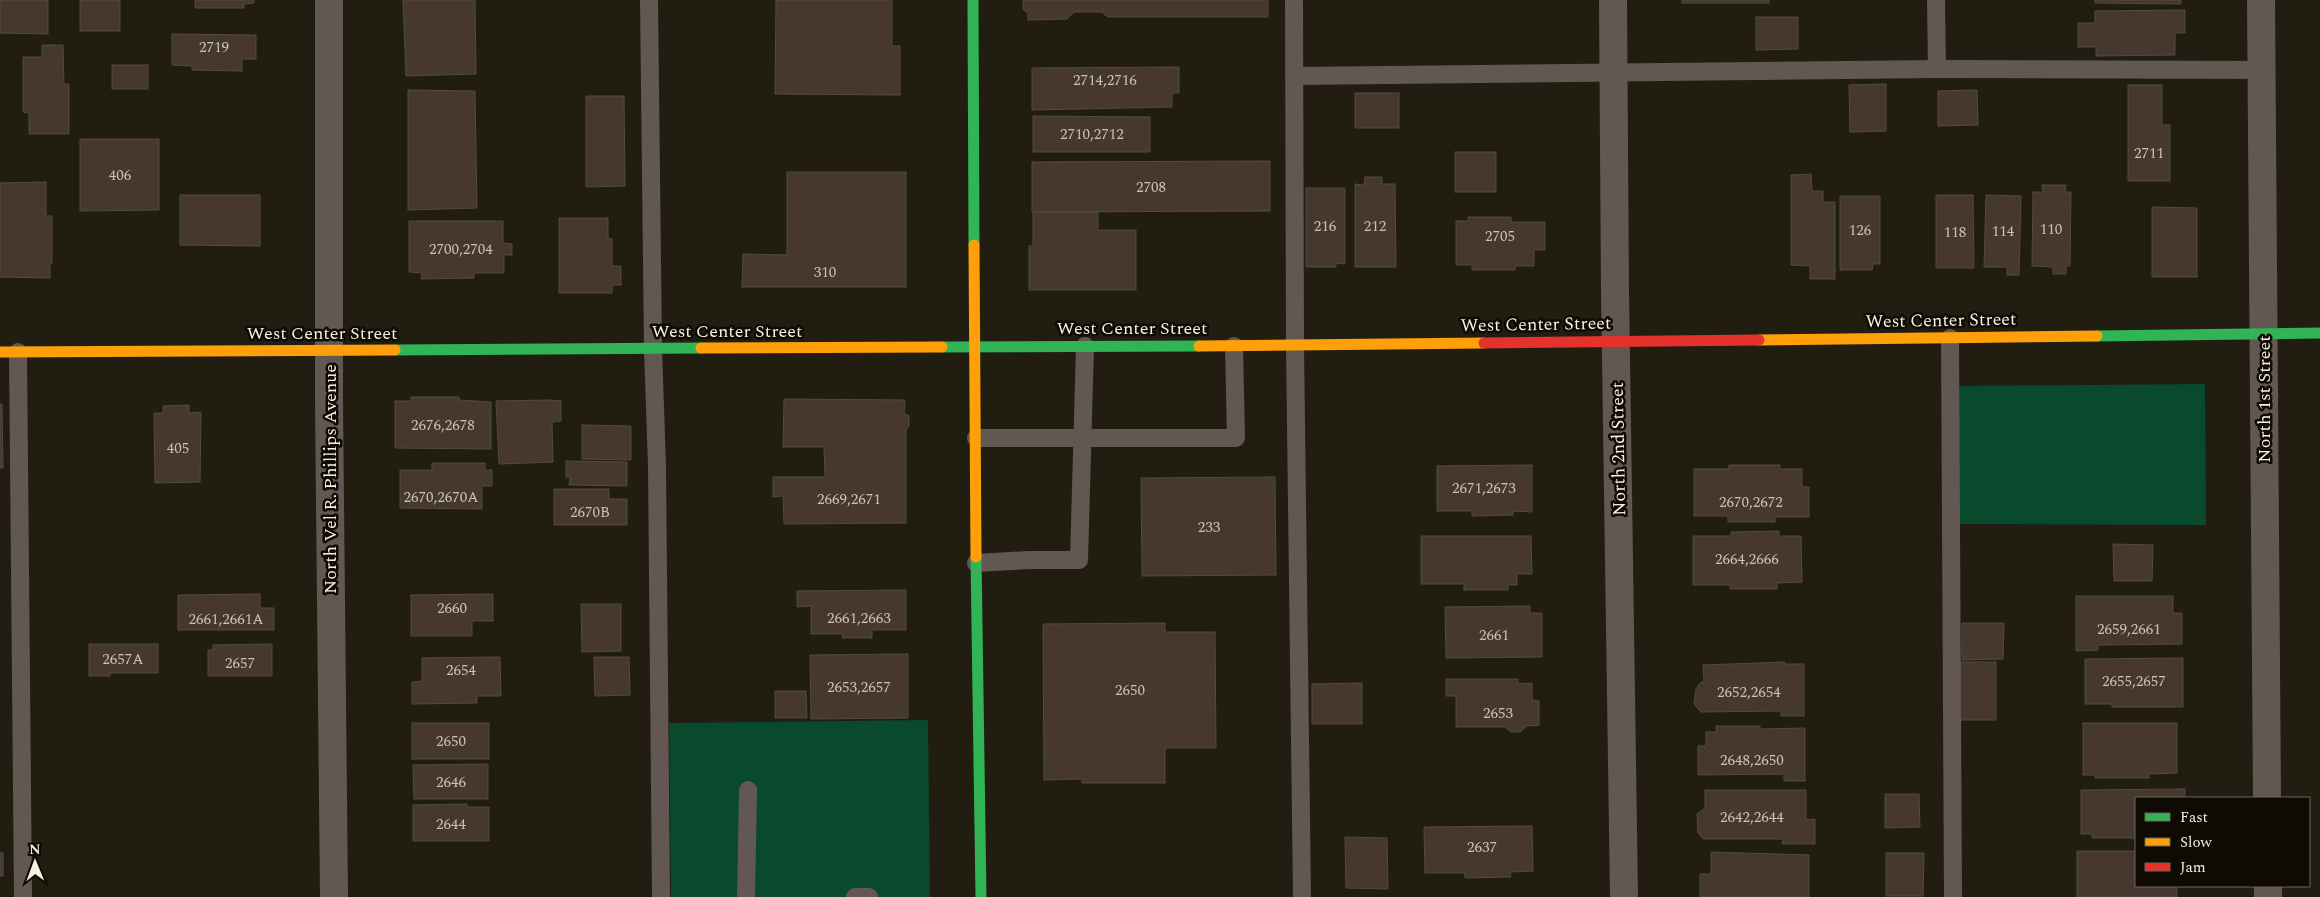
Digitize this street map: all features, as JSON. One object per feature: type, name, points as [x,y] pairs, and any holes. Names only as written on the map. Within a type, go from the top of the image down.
[{"type":"street","name":"North Vel R. Phillips Avenue","points":[[329,0],[329,350],[334,897]]},
{"type":"street","points":[[973,0],[976,563],[981,897]]},
{"type":"street","name":"North 2nd Street","points":[[1613,0],[1624,897]]},
{"type":"street","name":"North 1st Street","points":[[2261,0],[2267,797]]},
{"type":"street","name":"West Center Street","points":[[0,352],[1234,346],[2320,333]]},
{"type":"lane","points":[[649,0],[653,349],[658,466],[661,897]]},
{"type":"lane","points":[[1294,0],[1295,345],[1302,897]]},
{"type":"lane","points":[[1936,0],[1937,69]]},
{"type":"lane","points":[[1295,76],[1937,69],[2261,70]]},
{"type":"lane","points":[[1950,338],[1953,897]]},
{"type":"lane","points":[[976,563],[1079,560],[1085,346]]},
{"type":"lane","points":[[976,438],[1236,438],[1234,346]]},
{"type":"lane","points":[[18,352],[23,897]]},
{"type":"lane","points":[[746,897],[748,790]]},
{"type":"lane","points":[[855,897],[868,897]]},
{"type":"green space","points":[[2205,384],[2206,525],[1959,524],[1956,386]]},
{"type":"green space","points":[[928,720],[930,897],[671,897],[669,723]]},
{"type":"building","points":[[0,0],[48,0],[48,34],[0,33]]},
{"type":"building","points":[[80,0],[120,0],[120,31],[80,31]]},
{"type":"building","points":[[195,0],[254,0],[254,3],[244,4],[244,8],[195,8]]},
{"type":"building","points":[[403,0],[475,0],[476,74],[406,76]]},
{"type":"building","points":[[776,0],[892,0],[892,46],[900,46],[900,95],[775,94]]},
{"type":"building","points":[[1023,0],[1268,0],[1268,17],[1108,17],[1102,12],[1074,12],[1067,19],[1028,20],[1028,14],[1023,9]]},
{"type":"building","points":[[1682,0],[1769,0],[1769,3],[1682,3]]},
{"type":"building","points":[[2095,0],[2181,0],[2181,4],[2095,3]]},
{"type":"building","points":[[2185,10],[2185,33],[2175,33],[2175,55],[2096,56],[2096,47],[2078,47],[2078,23],[2095,23],[2095,11]]},
{"type":"building","points":[[1756,17],[1798,17],[1798,49],[1756,50]]},
{"type":"building","points":[[172,34],[256,35],[256,59],[242,59],[242,71],[192,70],[192,66],[172,65]]},
{"type":"building","points":[[42,45],[63,45],[64,84],[69,84],[69,134],[29,134],[29,113],[23,112],[23,57],[42,57]]},
{"type":"building","points":[[112,65],[148,65],[148,89],[112,89]]},
{"type":"building","points":[[1179,67],[1179,93],[1172,93],[1172,107],[1032,110],[1032,68]]},
{"type":"building","points":[[1886,84],[1886,131],[1850,132],[1849,85]]},
{"type":"building","points":[[2128,85],[2162,85],[2162,125],[2170,125],[2170,181],[2128,181]]},
{"type":"building","points":[[408,90],[475,91],[477,208],[408,210]]},
{"type":"building","points":[[1977,90],[1978,125],[1938,126],[1938,91]]},
{"type":"building","points":[[1355,93],[1399,93],[1399,128],[1355,128]]},
{"type":"building","points":[[586,96],[624,96],[625,186],[586,187]]},
{"type":"building","points":[[1033,116],[1150,117],[1150,152],[1033,152]]},
{"type":"building","points":[[80,139],[159,139],[159,210],[80,211]]},
{"type":"building","points":[[1455,152],[1496,152],[1496,192],[1455,192]]},
{"type":"building","points":[[1270,161],[1270,211],[1032,212],[1032,162]]},
{"type":"building","points":[[787,172],[906,172],[906,287],[742,287],[743,254],[787,255]]},
{"type":"building","points":[[1811,174],[1812,191],[1823,191],[1823,202],[1835,202],[1835,279],[1810,279],[1810,266],[1791,265],[1791,175]]},
{"type":"building","points":[[1365,177],[1382,177],[1382,184],[1395,184],[1396,267],[1355,267],[1355,184],[1364,185]]},
{"type":"building","points":[[46,182],[46,216],[52,216],[52,263],[50,263],[50,278],[0,277],[0,183]]},
{"type":"building","points":[[2042,185],[2066,185],[2065,192],[2071,192],[2070,266],[2066,266],[2066,274],[2053,274],[2053,267],[2032,266],[2033,192],[2043,192]]},
{"type":"building","points":[[1306,188],[1345,188],[1345,264],[1336,263],[1336,267],[1306,267]]},
{"type":"building","points":[[180,195],[260,195],[260,246],[180,245]]},
{"type":"building","points":[[1936,195],[1973,195],[1974,268],[1936,268]]},
{"type":"building","points":[[1986,195],[2021,196],[2019,275],[2007,275],[2007,267],[1984,267]]},
{"type":"building","points":[[1840,196],[1880,196],[1880,264],[1873,264],[1872,270],[1840,270]]},
{"type":"building","points":[[2152,207],[2197,208],[2197,277],[2152,277]]},
{"type":"building","points":[[1033,212],[1098,212],[1098,230],[1136,230],[1136,290],[1029,290],[1029,246],[1033,246]]},
{"type":"building","points":[[1468,217],[1511,217],[1511,222],[1545,222],[1545,250],[1534,250],[1534,266],[1515,266],[1515,270],[1472,270],[1472,265],[1456,265],[1456,221],[1468,221]]},
{"type":"building","points":[[559,218],[608,218],[608,238],[612,239],[612,266],[621,266],[621,285],[612,285],[612,293],[559,293]]},
{"type":"building","points":[[409,221],[503,221],[503,243],[512,244],[512,255],[504,255],[504,273],[474,273],[474,278],[421,279],[422,273],[409,272]]},
{"type":"building","points":[[411,397],[459,397],[459,400],[491,402],[491,449],[395,448],[395,401],[411,401]]},
{"type":"building","points":[[784,399],[905,400],[904,413],[909,416],[909,426],[906,430],[906,523],[784,524],[783,496],[773,497],[773,477],[825,477],[824,447],[783,447]]},
{"type":"building","points":[[496,401],[561,401],[561,421],[552,422],[553,462],[499,464]]},
{"type":"building","points":[[0,404],[2,404],[3,468],[0,468]]},
{"type":"building","points":[[189,405],[189,413],[201,412],[200,482],[155,483],[154,413],[163,413],[163,406]]},
{"type":"building","points":[[582,425],[631,426],[631,460],[582,459]]},
{"type":"building","points":[[566,461],[627,462],[627,486],[569,485],[570,477],[566,477]]},
{"type":"building","points":[[432,463],[485,463],[485,470],[492,470],[492,486],[482,486],[482,509],[400,508],[400,470],[432,470]]},
{"type":"building","points":[[1532,465],[1532,512],[1513,511],[1513,515],[1472,516],[1472,511],[1437,511],[1437,466]]},
{"type":"building","points":[[1729,465],[1780,465],[1780,469],[1802,469],[1802,487],[1809,487],[1809,517],[1775,517],[1775,522],[1728,522],[1728,516],[1694,516],[1694,469],[1729,469]]},
{"type":"building","points":[[1275,477],[1276,575],[1142,576],[1141,478]]},
{"type":"building","points":[[554,489],[609,489],[609,499],[627,499],[627,525],[554,525]]},
{"type":"building","points":[[1779,531],[1779,536],[1801,536],[1802,582],[1777,583],[1777,589],[1730,589],[1730,585],[1693,585],[1693,536],[1731,536],[1731,532]]},
{"type":"building","points":[[1421,536],[1531,536],[1532,574],[1517,574],[1517,585],[1508,585],[1508,590],[1464,590],[1464,584],[1421,584]]},
{"type":"building","points":[[2113,544],[2153,545],[2152,581],[2114,581]]},
{"type":"building","points":[[906,590],[906,630],[872,630],[872,638],[842,638],[843,634],[811,634],[811,606],[797,607],[797,591]]},
{"type":"building","points":[[260,594],[260,608],[274,608],[274,630],[178,630],[178,595]]},
{"type":"building","points":[[493,594],[493,621],[472,621],[472,636],[411,636],[411,595]]},
{"type":"building","points":[[2076,596],[2173,596],[2173,613],[2182,613],[2182,644],[2098,645],[2098,650],[2076,651]]},
{"type":"building","points":[[581,604],[621,604],[621,651],[582,652]]},
{"type":"building","points":[[1530,606],[1530,613],[1542,613],[1542,657],[1446,658],[1445,607]]},
{"type":"building","points":[[1165,623],[1165,632],[1215,632],[1216,748],[1165,748],[1165,783],[1082,783],[1082,779],[1044,780],[1043,624]]},
{"type":"building","points":[[1962,623],[2004,623],[2003,659],[1962,660]]},
{"type":"building","points":[[89,644],[158,644],[158,673],[110,673],[110,676],[89,676]]},
{"type":"building","points":[[272,644],[272,676],[208,676],[208,650],[213,650],[213,645]]},
{"type":"building","points":[[908,654],[908,718],[811,719],[810,655]]},
{"type":"building","points":[[500,657],[501,696],[477,696],[477,703],[412,704],[412,682],[422,681],[422,658]]},
{"type":"building","points":[[594,657],[629,657],[630,695],[595,696]]},
{"type":"building","points":[[2183,658],[2183,707],[2112,707],[2112,704],[2085,704],[2085,659]]},
{"type":"building","points":[[1785,662],[1785,664],[1804,664],[1804,716],[1781,716],[1781,711],[1701,712],[1694,704],[1696,689],[1701,682],[1704,682],[1703,665]]},
{"type":"building","points":[[1960,662],[1996,662],[1996,720],[1960,720]]},
{"type":"building","points":[[1446,679],[1518,679],[1518,684],[1532,683],[1532,700],[1539,701],[1539,725],[1527,726],[1520,732],[1511,732],[1505,727],[1456,727],[1456,696],[1446,696]]},
{"type":"building","points":[[1362,683],[1362,724],[1312,724],[1312,684]]},
{"type":"building","points":[[775,691],[806,691],[807,718],[775,718]]},
{"type":"building","points":[[412,723],[489,723],[489,759],[412,759]]},
{"type":"building","points":[[2083,723],[2177,723],[2177,773],[2149,774],[2149,778],[2095,778],[2095,775],[2083,775]]},
{"type":"building","points":[[1716,726],[1760,726],[1760,729],[1805,728],[1805,781],[1784,781],[1784,774],[1698,775],[1698,746],[1706,746],[1706,732],[1716,732]]},
{"type":"building","points":[[488,764],[488,799],[414,799],[413,765]]},
{"type":"building","points":[[2185,789],[2185,797],[2135,797],[2135,838],[2092,838],[2092,834],[2081,834],[2081,790]]},
{"type":"building","points":[[1705,790],[1806,790],[1806,820],[1815,819],[1815,844],[1782,844],[1783,839],[1703,839],[1698,833],[1697,814],[1705,808]]},
{"type":"building","points":[[1885,794],[1919,794],[1920,827],[1885,828]]},
{"type":"building","points":[[467,804],[467,807],[489,807],[489,841],[413,841],[413,805]]},
{"type":"building","points":[[1532,826],[1533,871],[1510,872],[1511,877],[1465,878],[1465,873],[1425,873],[1424,827]]},
{"type":"building","points":[[1345,837],[1387,838],[1388,889],[1346,888]]},
{"type":"building","points":[[2077,851],[2135,851],[2135,887],[2177,887],[2177,897],[2077,897]]},
{"type":"building","points":[[1711,852],[1809,855],[1809,897],[1700,897],[1700,874],[1711,874]]},
{"type":"building","points":[[0,853],[3,853],[3,876],[0,876]]},
{"type":"building","points":[[1886,853],[1924,853],[1923,896],[1886,896]]},
{"type":"traffic: fast","points":[[973,0],[974,245]]},
{"type":"traffic: fast","points":[[2097,336],[2320,333]]},
{"type":"traffic: fast","points":[[942,347],[1199,346]]},
{"type":"traffic: fast","points":[[395,350],[701,348]]},
{"type":"traffic: fast","points":[[976,557],[981,897]]},
{"type":"traffic: slow","points":[[974,245],[976,557]]},
{"type":"traffic: slow","points":[[1759,340],[2097,336]]},
{"type":"traffic: slow","points":[[1199,346],[1484,343]]},
{"type":"traffic: slow","points":[[701,348],[942,347]]},
{"type":"traffic: slow","points":[[0,352],[395,350]]},
{"type":"traffic: jam","points":[[1484,343],[1759,340]]}]
